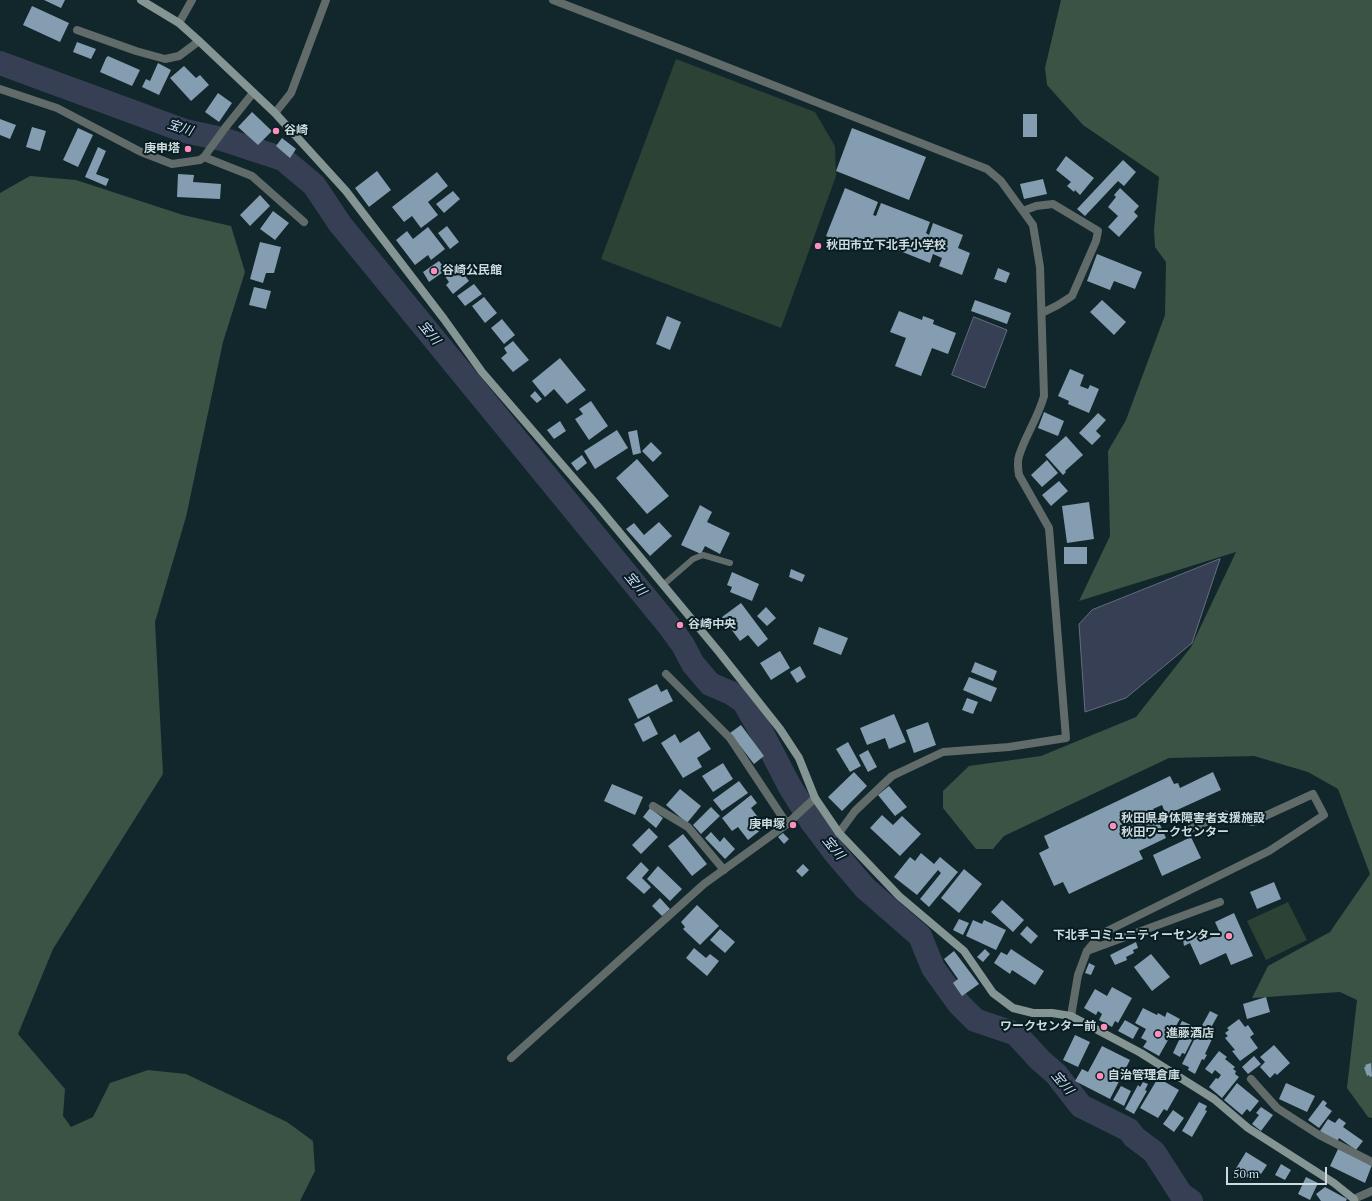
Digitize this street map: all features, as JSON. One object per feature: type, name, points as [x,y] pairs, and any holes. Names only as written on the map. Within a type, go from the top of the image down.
[{"type":"street","points":[[141,0],[179,23],[199,41],[275,113],[346,191],[444,319],[482,372],[563,465],[719,652],[780,729],[799,758],[812,801],[839,833],[899,896],[964,951],[993,994],[1013,1008],[1033,1013],[1052,1013],[1071,1016],[1141,1053],[1214,1099],[1248,1128],[1334,1183],[1354,1200],[1372,1191]]},
{"type":"street","points":[[179,23],[192,0]]},
{"type":"street","points":[[275,113],[291,93],[326,0]]},
{"type":"street","points":[[553,0],[987,169],[1001,181],[1033,225],[1040,267],[1044,396],[1041,407],[1018,457],[1018,467],[1019,475],[1050,528],[1066,738],[1009,747],[943,752],[892,776],[854,811],[839,833]]},
{"type":"street","points":[[77,30],[136,51],[165,59],[179,56],[199,41]]},
{"type":"street","points":[[0,89],[57,108],[141,152],[172,164],[200,160],[204,157],[253,93]]},
{"type":"street","points":[[204,157],[252,176],[304,222]]},
{"type":"street","points":[[1023,211],[1036,206],[1053,204],[1098,231],[1096,241],[1072,296],[1042,313]]},
{"type":"street","points":[[666,674],[730,738],[787,824]]},
{"type":"street","points":[[1071,1016],[1078,975],[1087,951],[1101,934],[1269,851],[1324,815],[1312,794],[1252,822],[1224,814],[1185,831]]},
{"type":"street","points":[[511,1058],[704,884],[787,824],[812,801]]},
{"type":"street","points":[[653,806],[688,827],[724,870]]},
{"type":"street","points":[[1087,951],[1220,902]]},
{"type":"street","points":[[1252,1079],[1277,1108],[1318,1135],[1372,1162]]},
{"type":"lane","points":[[663,585],[692,559],[703,555],[730,563]]},
{"type":"green space","points":[[1061,0],[1372,0],[1372,1118],[1368,1117],[1347,1088],[1357,1000],[1340,992],[1252,998],[1268,966],[1330,932],[1370,874],[1338,789],[1308,772],[1254,756],[1169,758],[1004,836],[993,849],[976,849],[943,808],[943,791],[969,766],[1041,756],[1136,717],[1191,647],[1236,552],[1079,601],[1110,536],[1108,451],[1126,420],[1165,315],[1166,262],[1155,247],[1154,229],[1159,177],[1083,125],[1047,85],[1045,68]]},
{"type":"green space","points":[[676,59],[815,112],[835,146],[836,176],[781,328],[601,259]]},
{"type":"green space","points":[[30,176],[76,180],[183,215],[231,226],[245,272],[223,342],[186,517],[155,622],[163,774],[53,949],[18,1034],[65,1089],[63,1116],[71,1127],[93,1117],[110,1083],[148,1070],[186,1074],[287,1122],[313,1141],[315,1171],[300,1201],[0,1201],[0,193]]},
{"type":"green space","points":[[1288,902],[1307,940],[1266,960],[1247,921]]},
{"type":"water","points":[[974,317],[1007,330],[985,388],[952,375]]},
{"type":"water","points":[[1220,559],[1192,643],[1126,698],[1085,712],[1079,624],[1092,610]]},
{"type":"building","points":[[44,0],[65,0],[61,8]]},
{"type":"building","points":[[32,6],[69,23],[60,42],[23,25]]},
{"type":"building","points":[[77,42],[96,49],[91,59],[73,52]]},
{"type":"building","points":[[108,56],[140,70],[132,86],[100,72]]},
{"type":"building","points":[[158,63],[171,70],[159,95],[142,87],[146,79],[150,81]]},
{"type":"building","points":[[184,66],[196,78],[200,75],[209,85],[191,101],[170,78]]},
{"type":"building","points":[[218,93],[232,103],[219,122],[205,112]]},
{"type":"building","points":[[252,112],[272,131],[258,145],[238,127]]},
{"type":"building","points":[[1023,114],[1037,114],[1037,137],[1023,137]]},
{"type":"building","points":[[0,119],[16,125],[10,139],[0,135]]},
{"type":"building","points":[[32,127],[46,131],[40,151],[26,147]]},
{"type":"building","points":[[78,128],[93,135],[78,167],[63,160]]},
{"type":"building","points":[[852,128],[926,157],[909,200],[836,171]]},
{"type":"building","points":[[282,138],[296,149],[290,158],[276,146]]},
{"type":"building","points":[[98,147],[106,151],[96,174],[109,179],[106,186],[85,177]]},
{"type":"building","points":[[1066,156],[1094,178],[1080,195],[1075,190],[1074,192],[1067,186],[1071,182],[1056,170]]},
{"type":"building","points":[[1123,160],[1136,172],[1124,186],[1118,181],[1085,216],[1077,209]]},
{"type":"building","points":[[377,171],[391,190],[369,207],[355,188]]},
{"type":"building","points":[[437,172],[448,186],[428,202],[438,215],[421,228],[412,216],[404,222],[392,207]]},
{"type":"building","points":[[178,174],[194,175],[193,182],[221,184],[220,199],[177,197]]},
{"type":"building","points":[[1043,179],[1047,194],[1024,199],[1020,184]]},
{"type":"building","points":[[845,188],[878,202],[873,215],[876,216],[881,203],[930,222],[926,233],[929,235],[933,223],[963,235],[958,248],[970,253],[962,275],[939,266],[942,258],[933,254],[930,263],[865,237],[860,250],[826,236]]},
{"type":"building","points":[[1120,188],[1139,206],[1134,212],[1138,216],[1119,237],[1108,227],[1118,216],[1108,207],[1116,197],[1114,195]]},
{"type":"building","points":[[453,191],[460,199],[444,213],[436,204]]},
{"type":"building","points":[[260,195],[270,206],[250,226],[240,215]]},
{"type":"building","points":[[273,211],[289,223],[275,240],[260,229]]},
{"type":"building","points":[[447,226],[459,242],[450,249],[438,233]]},
{"type":"building","points":[[428,227],[445,249],[431,260],[428,255],[415,265],[396,240],[407,231],[413,239]]},
{"type":"building","points":[[260,242],[281,247],[274,273],[266,273],[263,283],[250,279]]},
{"type":"building","points":[[1097,254],[1142,272],[1135,289],[1114,281],[1110,290],[1087,281]]},
{"type":"building","name":"谷崎公民館","points":[[439,261],[446,270],[429,282],[423,272]]},
{"type":"building","points":[[457,265],[469,281],[453,294],[446,285],[449,282],[444,275]]},
{"type":"building","points":[[998,268],[1010,273],[1006,283],[994,279]]},
{"type":"building","points":[[474,284],[482,294],[465,306],[457,296]]},
{"type":"building","points":[[254,287],[271,291],[266,309],[249,305]]},
{"type":"building","points":[[484,297],[497,313],[485,323],[472,306]]},
{"type":"building","points":[[975,300],[1011,313],[1007,324],[971,311]]},
{"type":"building","points":[[1102,300],[1126,322],[1114,335],[1090,312]]},
{"type":"building","points":[[899,311],[922,320],[923,316],[934,320],[933,324],[956,333],[948,354],[932,348],[921,376],[895,366],[906,338],[890,332]]},
{"type":"building","points":[[667,316],[681,322],[670,350],[656,344]]},
{"type":"building","points":[[502,319],[515,335],[504,344],[491,328]]},
{"type":"building","points":[[513,341],[529,360],[513,372],[501,358],[507,353],[504,348]]},
{"type":"building","points":[[560,358],[586,390],[567,404],[554,389],[545,397],[532,381]]},
{"type":"building","points":[[1070,369],[1084,375],[1080,386],[1088,389],[1090,385],[1099,389],[1089,413],[1068,404],[1069,401],[1058,396]]},
{"type":"building","points":[[535,391],[542,399],[537,403],[530,396]]},
{"type":"building","points":[[591,401],[608,426],[589,440],[575,419],[583,414],[579,409]]},
{"type":"building","points":[[1044,412],[1064,421],[1058,436],[1038,428]]},
{"type":"building","points":[[1098,413],[1106,420],[1096,431],[1101,436],[1092,445],[1079,433]]},
{"type":"building","points":[[560,421],[566,431],[554,439],[547,430]]},
{"type":"building","points":[[617,430],[628,448],[595,469],[584,451]]},
{"type":"building","points":[[637,430],[641,453],[633,455],[628,432]]},
{"type":"building","points":[[1066,436],[1083,455],[1065,471],[1066,472],[1063,475],[1045,455]]},
{"type":"building","points":[[651,442],[662,453],[653,462],[642,451]]},
{"type":"building","points":[[582,455],[587,463],[577,471],[571,463]]},
{"type":"building","points":[[637,459],[669,496],[647,514],[616,478]]},
{"type":"building","points":[[1047,460],[1058,473],[1042,487],[1031,475]]},
{"type":"building","points":[[1059,481],[1068,491],[1051,506],[1042,495]]},
{"type":"building","points":[[1089,502],[1094,539],[1067,543],[1062,506]]},
{"type":"building","points":[[700,505],[712,512],[707,522],[730,533],[720,554],[705,546],[701,554],[681,545]]},
{"type":"building","points":[[659,522],[672,536],[650,556],[626,529],[634,523],[644,535]]},
{"type":"building","points":[[1064,547],[1087,547],[1087,564],[1064,564]]},
{"type":"building","points":[[791,569],[805,575],[802,582],[789,577]]},
{"type":"building","points":[[732,572],[759,584],[752,601],[730,592],[732,587],[727,585]]},
{"type":"building","points":[[741,603],[768,639],[758,647],[748,635],[740,641],[722,617]]},
{"type":"building","points":[[766,607],[776,618],[767,626],[757,616]]},
{"type":"building","points":[[819,627],[848,638],[841,655],[813,644]]},
{"type":"building","points":[[780,651],[790,668],[771,680],[760,663]]},
{"type":"building","points":[[975,662],[997,671],[993,681],[971,672]]},
{"type":"building","points":[[800,666],[806,677],[797,683],[790,672]]},
{"type":"building","points":[[969,677],[997,688],[991,702],[963,690]]},
{"type":"building","points":[[657,684],[661,692],[667,689],[673,701],[638,719],[628,699]]},
{"type":"building","points":[[967,698],[978,702],[973,714],[962,710]]},
{"type":"building","points":[[894,714],[906,742],[889,749],[885,738],[867,745],[860,728]]},
{"type":"building","points":[[649,716],[658,734],[643,742],[634,724]]},
{"type":"building","points":[[928,722],[936,745],[914,753],[906,730]]},
{"type":"building","points":[[741,725],[764,756],[754,764],[730,733]]},
{"type":"building","points":[[699,731],[711,749],[697,758],[702,767],[683,778],[661,743],[675,734],[680,743]]},
{"type":"building","points":[[848,742],[861,766],[850,772],[836,749]]},
{"type":"building","points":[[868,750],[877,767],[868,772],[859,755]]},
{"type":"building","points":[[723,763],[733,779],[713,792],[702,776]]},
{"type":"building","points":[[854,772],[867,786],[842,811],[828,797]]},
{"type":"building","name":"秋田県身体障害者支援施設 秋田ワークセンター","points":[[1213,772],[1221,790],[1166,815],[1162,805],[1153,809],[1166,838],[1139,851],[1143,859],[1069,894],[1063,882],[1054,886],[1039,853],[1049,848],[1044,836],[1170,776],[1174,784],[1178,783],[1180,788]]},
{"type":"building","points":[[739,781],[748,793],[722,811],[713,800]]},
{"type":"building","points":[[612,784],[643,797],[635,815],[604,801]]},
{"type":"building","points":[[889,786],[907,807],[895,816],[878,795]]},
{"type":"building","points":[[680,789],[701,806],[687,823],[666,805]]},
{"type":"building","points":[[751,795],[757,803],[751,808],[763,824],[762,829],[748,840],[738,827],[732,831],[722,818]]},
{"type":"building","points":[[711,807],[720,816],[701,834],[693,825]]},
{"type":"building","points":[[650,808],[663,818],[656,828],[643,817]]},
{"type":"building","points":[[882,815],[893,825],[902,816],[921,834],[900,856],[870,828]]},
{"type":"building","points":[[649,828],[658,837],[641,854],[632,845]]},
{"type":"building","points":[[711,832],[720,842],[724,837],[735,849],[725,859],[705,838]]},
{"type":"building","points":[[783,833],[789,839],[784,844],[778,837]]},
{"type":"building","points":[[683,834],[707,864],[692,876],[668,846]]},
{"type":"building","name":"秋田県身体障害者支援施設 秋田ワークセンター","points":[[1191,837],[1201,858],[1162,876],[1153,855]]},
{"type":"building","points":[[921,853],[934,864],[940,857],[958,872],[929,907],[920,899],[941,873],[938,870],[917,895],[894,877],[910,857],[915,861]]},
{"type":"building","points":[[641,862],[649,870],[642,878],[651,887],[644,894],[626,878]]},
{"type":"building","points":[[803,864],[809,870],[802,877],[796,871]]},
{"type":"building","points":[[658,866],[682,889],[670,901],[647,879]]},
{"type":"building","points":[[964,869],[982,884],[959,913],[941,898]]},
{"type":"building","points":[[1274,882],[1281,899],[1257,909],[1250,892]]},
{"type":"building","points":[[660,898],[670,909],[662,916],[652,906]]},
{"type":"building","points":[[1002,900],[1024,920],[1013,932],[991,912]]},
{"type":"building","points":[[697,905],[719,926],[700,945],[683,929],[685,927],[681,922]]},
{"type":"building","name":"下北手コミュニティーセンター","points":[[1234,913],[1253,956],[1231,965],[1226,953],[1200,965],[1190,943],[1184,946],[1183,940],[1203,931],[1206,940],[1220,933],[1215,922]]},
{"type":"building","points":[[959,919],[969,923],[963,935],[953,930]]},
{"type":"building","points":[[973,920],[982,924],[984,920],[1006,930],[996,950],[966,936]]},
{"type":"building","points":[[1027,926],[1038,936],[1031,944],[1020,934]]},
{"type":"building","points":[[720,929],[735,942],[725,953],[710,940]]},
{"type":"building","points":[[1136,942],[1138,948],[1133,950],[1134,953],[1126,957],[1127,960],[1115,965],[1110,955]]},
{"type":"building","points":[[694,948],[706,958],[710,954],[719,961],[707,976],[686,958]]},
{"type":"building","points":[[985,949],[990,954],[983,962],[977,957]]},
{"type":"building","points":[[1011,949],[1044,971],[1035,985],[1012,970],[1010,974],[994,963],[1001,952],[1007,955]]},
{"type":"building","points":[[954,951],[979,984],[962,996],[953,983],[958,979],[944,959]]},
{"type":"building","points":[[1151,954],[1170,977],[1152,991],[1134,967]]},
{"type":"building","points":[[1089,963],[1095,966],[1091,975],[1085,973]]},
{"type":"building","points":[[1112,987],[1132,998],[1118,1023],[1115,1021],[1112,1027],[1099,1020],[1102,1014],[1098,1011],[1096,1015],[1084,1008],[1095,989],[1107,996]]},
{"type":"building","points":[[1266,997],[1270,1012],[1247,1019],[1243,1004]]},
{"type":"building","name":"進藤酒店","points":[[1143,1008],[1165,1017],[1167,1012],[1180,1019],[1159,1056],[1143,1047],[1147,1041],[1141,1038],[1146,1029],[1135,1023]]},
{"type":"building","points":[[1210,1011],[1218,1015],[1208,1033],[1200,1029]]},
{"type":"building","points":[[1239,1019],[1245,1027],[1248,1025],[1254,1034],[1250,1037],[1258,1048],[1240,1061],[1232,1051],[1235,1050],[1225,1038],[1228,1036],[1225,1033],[1229,1030],[1227,1028]]},
{"type":"building","points":[[1125,1020],[1139,1028],[1133,1039],[1118,1031]]},
{"type":"building","points":[[1182,1021],[1198,1028],[1185,1054],[1182,1053],[1180,1057],[1173,1053],[1179,1040],[1174,1037]]},
{"type":"building","points":[[1199,1030],[1213,1037],[1205,1054],[1207,1055],[1204,1060],[1202,1059],[1195,1074],[1188,1070],[1189,1067],[1182,1064]]},
{"type":"building","points":[[1075,1035],[1090,1042],[1078,1067],[1063,1060]]},
{"type":"building","points":[[1274,1045],[1290,1063],[1277,1075],[1275,1073],[1270,1078],[1260,1067],[1265,1062],[1260,1057]]},
{"type":"building","name":"自治管理倉庫","points":[[1102,1046],[1130,1060],[1110,1099],[1075,1081],[1082,1069],[1088,1072]]},
{"type":"building","points":[[1219,1051],[1227,1057],[1225,1059],[1235,1067],[1233,1069],[1236,1071],[1235,1074],[1239,1077],[1222,1098],[1209,1087],[1216,1078],[1218,1079],[1221,1075],[1215,1070],[1212,1074],[1205,1069]]},
{"type":"building","points":[[1254,1056],[1261,1064],[1248,1074],[1242,1067]]},
{"type":"building","points":[[1371,1063],[1372,1076],[1370,1077],[1369,1075],[1367,1076],[1364,1067],[1366,1067],[1365,1065]]},
{"type":"building","points":[[1158,1078],[1179,1090],[1167,1111],[1164,1109],[1158,1118],[1140,1108]]},
{"type":"building","points":[[1143,1082],[1148,1084],[1145,1090],[1147,1091],[1134,1114],[1125,1109],[1138,1085],[1140,1087]]},
{"type":"building","points":[[1237,1083],[1259,1101],[1250,1112],[1247,1109],[1242,1115],[1224,1100]]},
{"type":"building","points":[[1286,1083],[1315,1096],[1307,1112],[1279,1099]]},
{"type":"building","points":[[1121,1086],[1131,1091],[1124,1106],[1113,1100]]},
{"type":"building","points":[[1323,1100],[1327,1103],[1325,1106],[1332,1111],[1319,1128],[1308,1120]]},
{"type":"building","points":[[1199,1102],[1207,1106],[1205,1110],[1207,1111],[1192,1137],[1182,1131]]},
{"type":"building","points":[[1261,1107],[1273,1115],[1261,1131],[1252,1124],[1259,1115],[1256,1113]]},
{"type":"building","points":[[1173,1110],[1184,1118],[1174,1132],[1163,1124]]},
{"type":"building","points":[[1339,1118],[1346,1123],[1343,1127],[1363,1141],[1356,1150],[1339,1138],[1337,1142],[1320,1131],[1328,1119],[1335,1123]]},
{"type":"building","points":[[1338,1149],[1372,1165],[1365,1183],[1330,1166]]},
{"type":"building","points":[[1246,1152],[1267,1165],[1261,1174],[1256,1171],[1251,1180],[1235,1170]]},
{"type":"building","points":[[1281,1164],[1291,1170],[1285,1180],[1275,1175]]},
{"type":"building","points":[[1306,1177],[1318,1183],[1310,1200],[1298,1194]]},
{"type":"building","points":[[1325,1187],[1347,1199],[1346,1201],[1321,1201],[1316,1194]]},
{"type":"waterway","name":"宝川","points":[[0,63],[185,131],[222,139],[283,159],[314,185],[340,224],[670,627],[683,645],[693,664],[710,684],[731,693],[744,702],[790,787],[812,822],[836,854],[865,888],[920,936],[933,968],[959,1004],[975,1020],[1016,1034],[1040,1060],[1056,1074],[1081,1106],[1129,1130],[1134,1137],[1154,1152],[1181,1194],[1191,1201]]},
{"type":"place","name":"谷崎","points":[[276,131]]},
{"type":"place","name":"庚申塔","points":[[188,149]]},
{"type":"place","name":"秋田市立下北手小学校","points":[[818,246]]},
{"type":"place","name":"谷崎公民館","points":[[434,271]]},
{"type":"place","name":"谷崎中央","points":[[680,625]]},
{"type":"place","name":"庚申塚","points":[[793,825]]},
{"type":"place","name":"秋田県身体障害者支援施設 秋田ワークセンター","points":[[1113,826]]},
{"type":"place","name":"下北手コミュニティーセンター","points":[[1229,936]]},
{"type":"place","name":"ワークセンター前","points":[[1104,1027]]},
{"type":"place","name":"進藤酒店","points":[[1158,1034]]},
{"type":"place","name":"自治管理倉庫","points":[[1100,1076]]}]
